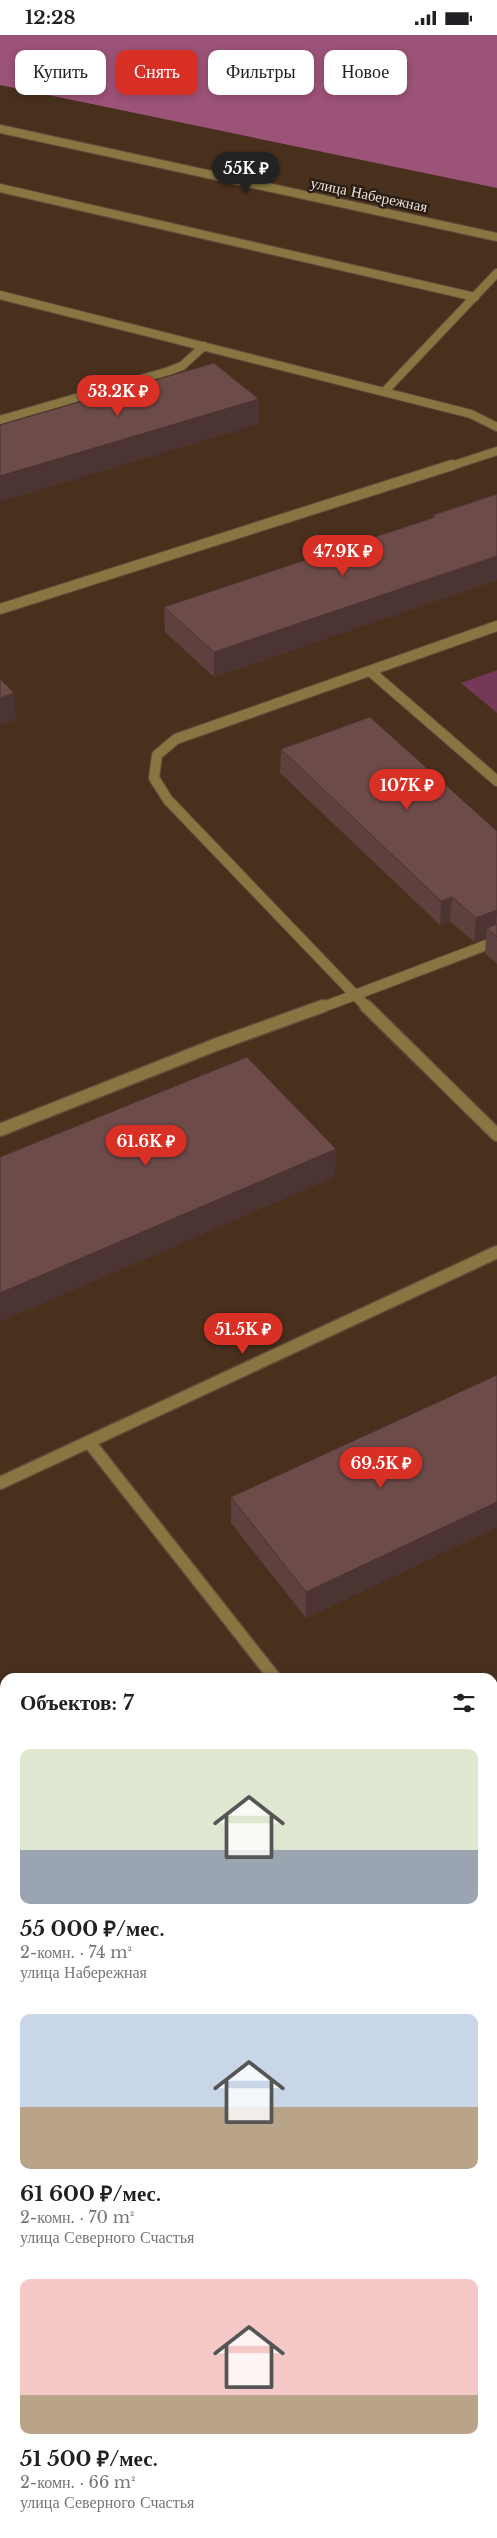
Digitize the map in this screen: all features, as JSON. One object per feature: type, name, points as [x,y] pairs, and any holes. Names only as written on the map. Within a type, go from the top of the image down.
[{"type":"street","name":"улица Набережная","points":[[0,129],[497,237]]},
{"type":"street","points":[[0,188],[474,297]]},
{"type":"street","points":[[384,392],[497,273]]},
{"type":"street","points":[[0,295],[470,413],[497,427]]},
{"type":"street","points":[[0,420],[182,366],[204,346]]},
{"type":"street","points":[[0,609],[497,451]]},
{"type":"street","points":[[497,626],[176,739],[157,755],[154,778],[168,800],[355,995],[497,1135]]},
{"type":"street","points":[[370,671],[497,781]]},
{"type":"street","points":[[0,1130],[214,1045],[355,995],[497,941]]},
{"type":"street","points":[[0,1483],[497,1252]]},
{"type":"street","points":[[89,1442],[271,1673]]},
{"type":"shaded area","points":[[0,35],[497,35],[497,188],[48,95],[106,95],[106,50],[15,50],[15,88],[0,85]]},
{"type":"shaded area","points":[[497,670],[497,713],[461,683]]},
{"type":"building","points":[[214,363],[259,399],[0,476],[0,425]]},
{"type":"building","points":[[497,494],[497,556],[214,652],[164,607],[435,517],[433,515]]},
{"type":"building","points":[[0,679],[14,693],[0,698]]},
{"type":"building","points":[[370,717],[497,831],[497,910],[476,918],[452,897],[441,901],[281,749]]},
{"type":"building","points":[[497,924],[497,937],[487,928]]},
{"type":"building","points":[[247,1057],[336,1149],[0,1293],[0,1157]]},
{"type":"building","points":[[497,1375],[497,1502],[306,1592],[231,1497]]}]
